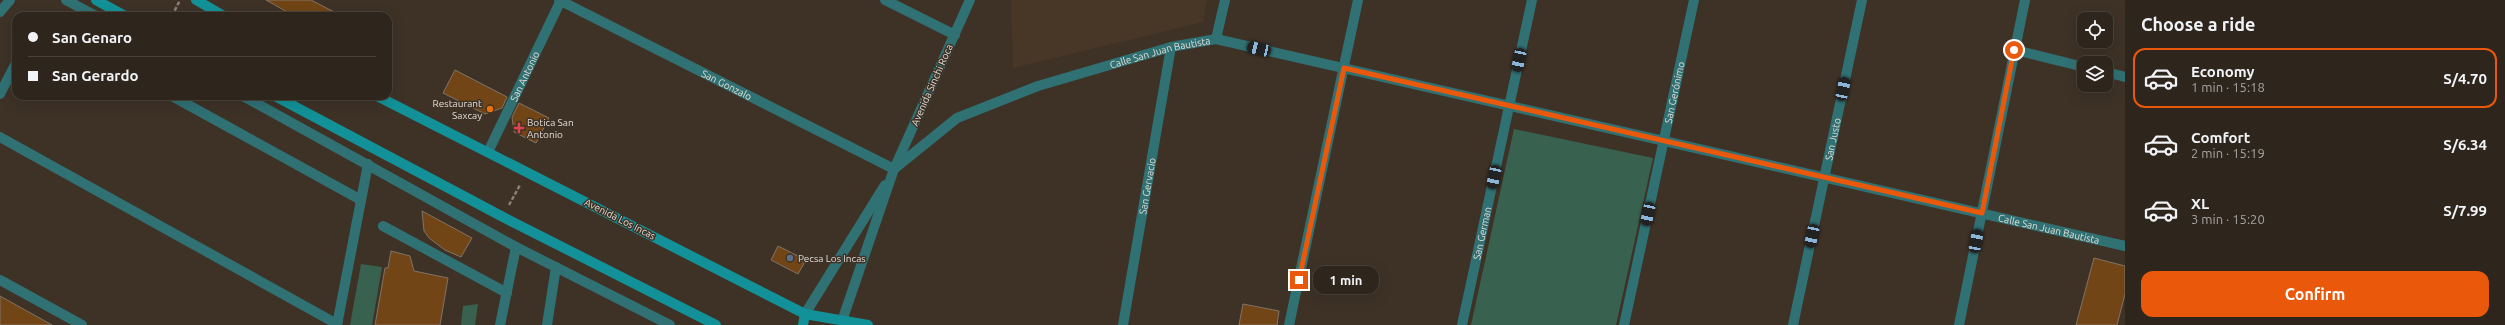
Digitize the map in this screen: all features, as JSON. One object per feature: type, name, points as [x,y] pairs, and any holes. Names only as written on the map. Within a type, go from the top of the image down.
[{"type":"main road","points":[[96,0],[118,12]]},
{"type":"main road","points":[[196,0],[217,12]]},
{"type":"main road","points":[[283,100],[496,213],[716,325]]},
{"type":"main road","name":"Avenida Los Incas","points":[[385,100],[805,314],[842,323],[868,325]]},
{"type":"main road","name":"Avenida Sinchi Roca","points":[[803,325],[805,314]]},
{"type":"street","points":[[0,12],[10,0]]},
{"type":"street","points":[[66,0],[88,12]]},
{"type":"street","name":"San Antonio","points":[[488,152],[560,0]]},
{"type":"street","name":"San Gonzalo","points":[[560,0],[894,169]]},
{"type":"street","points":[[885,0],[955,35]]},
{"type":"street","name":"Avenida Sinchi Roca","points":[[842,323],[894,169],[970,0]]},
{"type":"street","points":[[1216,39],[1225,0]]},
{"type":"street","points":[[1289,325],[1358,0]]},
{"type":"street","name":"San German","points":[[1462,325],[1532,0]]},
{"type":"street","name":"San Gerónimo","points":[[1624,325],[1694,0]]},
{"type":"street","name":"San Justo","points":[[1793,325],[1862,0]]},
{"type":"street","points":[[1959,325],[2025,0]]},
{"type":"street","name":"Calle San Juan Bautista","points":[[894,169],[957,118],[1038,86],[1171,48],[1216,39],[2125,246]]},
{"type":"street","name":"San Gervacio","points":[[1123,325],[1171,48]]},
{"type":"street","points":[[2014,50],[2077,65]]},
{"type":"street","points":[[0,94],[12,71]]},
{"type":"street","points":[[2113,74],[2125,77]]},
{"type":"street","points":[[179,100],[361,200]]},
{"type":"street","points":[[250,100],[516,247],[670,325]]},
{"type":"street","points":[[0,137],[337,325],[368,164]]},
{"type":"street","name":"Avenida Sinchi Roca","points":[[805,314],[894,169]]},
{"type":"street","points":[[384,226],[506,293]]},
{"type":"street","points":[[500,325],[516,247]]},
{"type":"street","points":[[547,325],[556,267]]},
{"type":"street","points":[[0,280],[82,325]]},
{"type":"path","points":[[174,12],[180,0]]},
{"type":"shaded area","points":[[1011,0],[1207,0],[1203,22],[1013,68]]},
{"type":"green space","points":[[1514,129],[1653,158],[1616,325],[1471,325]]},
{"type":"green space","points":[[361,264],[382,267],[372,325],[350,325]]},
{"type":"green space","points":[[478,304],[475,325],[461,325],[463,306]]},
{"type":"building","points":[[266,0],[311,0],[334,12],[287,12]]},
{"type":"building","points":[[455,70],[507,97],[502,108],[485,114],[443,93]]},
{"type":"building","points":[[519,103],[549,118],[536,143],[514,132],[512,117]]},
{"type":"building","points":[[422,211],[472,238],[461,257],[445,250],[429,238],[424,231]]},
{"type":"building","points":[[778,246],[806,260],[798,274],[771,260]]},
{"type":"building","points":[[391,251],[410,256],[414,271],[448,278],[440,325],[375,325],[385,268],[388,268]]},
{"type":"building","points":[[2094,258],[2125,266],[2125,294],[2117,325],[2076,325]]},
{"type":"building","points":[[0,296],[52,325],[0,325]]},
{"type":"building","points":[[1243,304],[1279,311],[1277,325],[1239,325]]},
{"type":"place","name":"Restaurant Saxcay","points":[[490,109]]},
{"type":"place","name":"Botica San Antonio","points":[[519,128]]},
{"type":"place","name":"Pecsa Los Incas","points":[[790,258]]},
{"type":"route","points":[[1299,280],[1344,68],[1982,213],[2014,50]]}]
